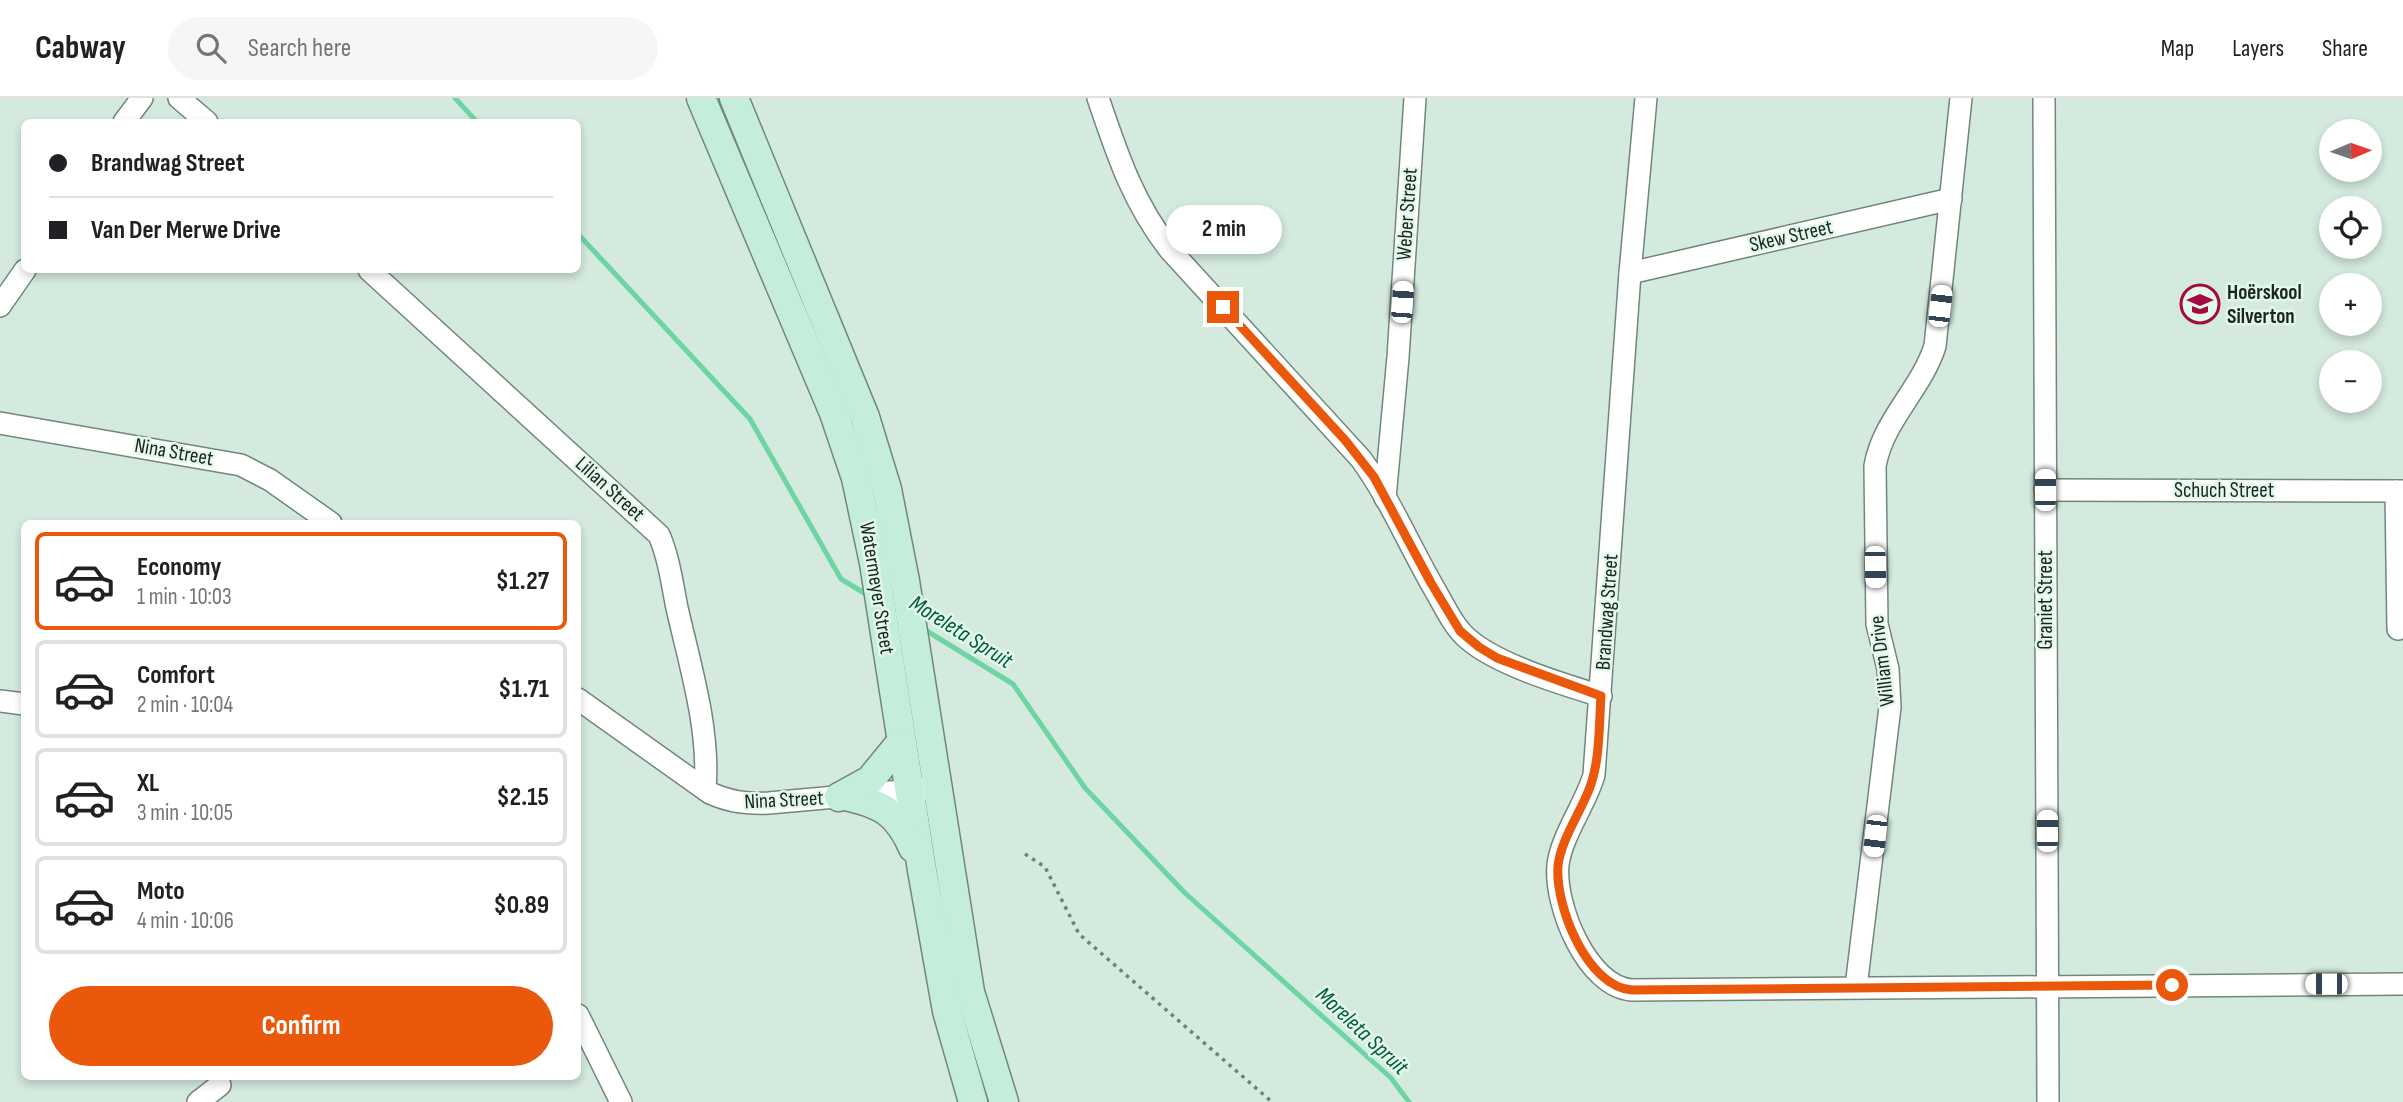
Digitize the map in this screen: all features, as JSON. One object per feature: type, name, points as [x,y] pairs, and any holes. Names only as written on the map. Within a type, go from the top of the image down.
[{"type":"main road","name":"Watermeyer Street","points":[[701,98],[834,413],[856,478],[874,563],[901,742],[924,789],[970,992],[1004,1102]]},
{"type":"main road","name":"Watermeyer Street","points":[[734,98],[865,417],[887,489],[905,581],[918,675],[924,789],[922,870],[947,1011],[973,1102]]},
{"type":"main road","points":[[843,797],[870,780],[901,742]]},
{"type":"main road","points":[[843,797],[882,806],[896,818],[905,831],[922,870]]},
{"type":"street","points":[[126,119],[142,98]]},
{"type":"street","points":[[179,98],[204,119]]},
{"type":"street","points":[[1098,98],[1136,199],[1152,227],[1170,250],[1345,440],[1374,477],[1449,615],[1469,639],[1497,658],[1601,696]]},
{"type":"street","name":"Weber Street","points":[[1385,498],[1397,369],[1415,98]]},
{"type":"street","name":"Brandwag Street","points":[[1646,98],[1630,273],[1594,775],[1558,867],[1562,903],[1575,937],[1597,971],[1620,988],[1632,990],[2403,984]]},
{"type":"street","name":"William Drive","points":[[1856,987],[1890,707],[1888,668],[1877,624],[1875,466],[1877,451],[1889,426],[1927,368],[1935,346],[1961,98]]},
{"type":"street","name":"Graniet Street","points":[[2044,98],[2048,1102]]},
{"type":"street","name":"Skew Street","points":[[1630,273],[1951,199]]},
{"type":"street","points":[[0,306],[23,273]]},
{"type":"street","name":"Lilian Street","points":[[372,273],[655,528],[670,574],[702,724],[705,788]]},
{"type":"street","name":"Nina Street","points":[[0,423],[241,465],[270,480],[327,520]]},
{"type":"street","name":"Schuch Street","points":[[2045,490],[2400,491]]},
{"type":"street","points":[[2398,629],[2400,491]]},
{"type":"street","points":[[0,701],[21,704]]},
{"type":"street","name":"Nina Street","points":[[581,701],[705,788],[722,798],[745,804],[924,789]]},
{"type":"street","points":[[581,1021],[621,1102]]},
{"type":"street","points":[[198,1102],[221,1088]]},
{"type":"path","points":[[1025,855],[1045,867],[1079,934],[1272,1102]]},
{"type":"waterway","name":"Moreleta Spruit","points":[[455,98],[474,119]]},
{"type":"waterway","name":"Moreleta Spruit","points":[[581,237],[750,419],[841,579],[869,596]]},
{"type":"waterway","name":"Moreleta Spruit","points":[[922,628],[1013,684],[1085,788],[1185,893],[1391,1078],[1409,1102]]},
{"type":"place","name":"Hoërskool Silverton","points":[[2200,304]]},
{"type":"route","points":[[1223,307],[1345,440],[1374,477],[1460,631],[1497,658],[1601,696],[1594,775],[1563,849],[1558,873],[1562,903],[1575,937],[1583,952],[1604,978],[1620,988],[1632,990],[2172,985]]}]
